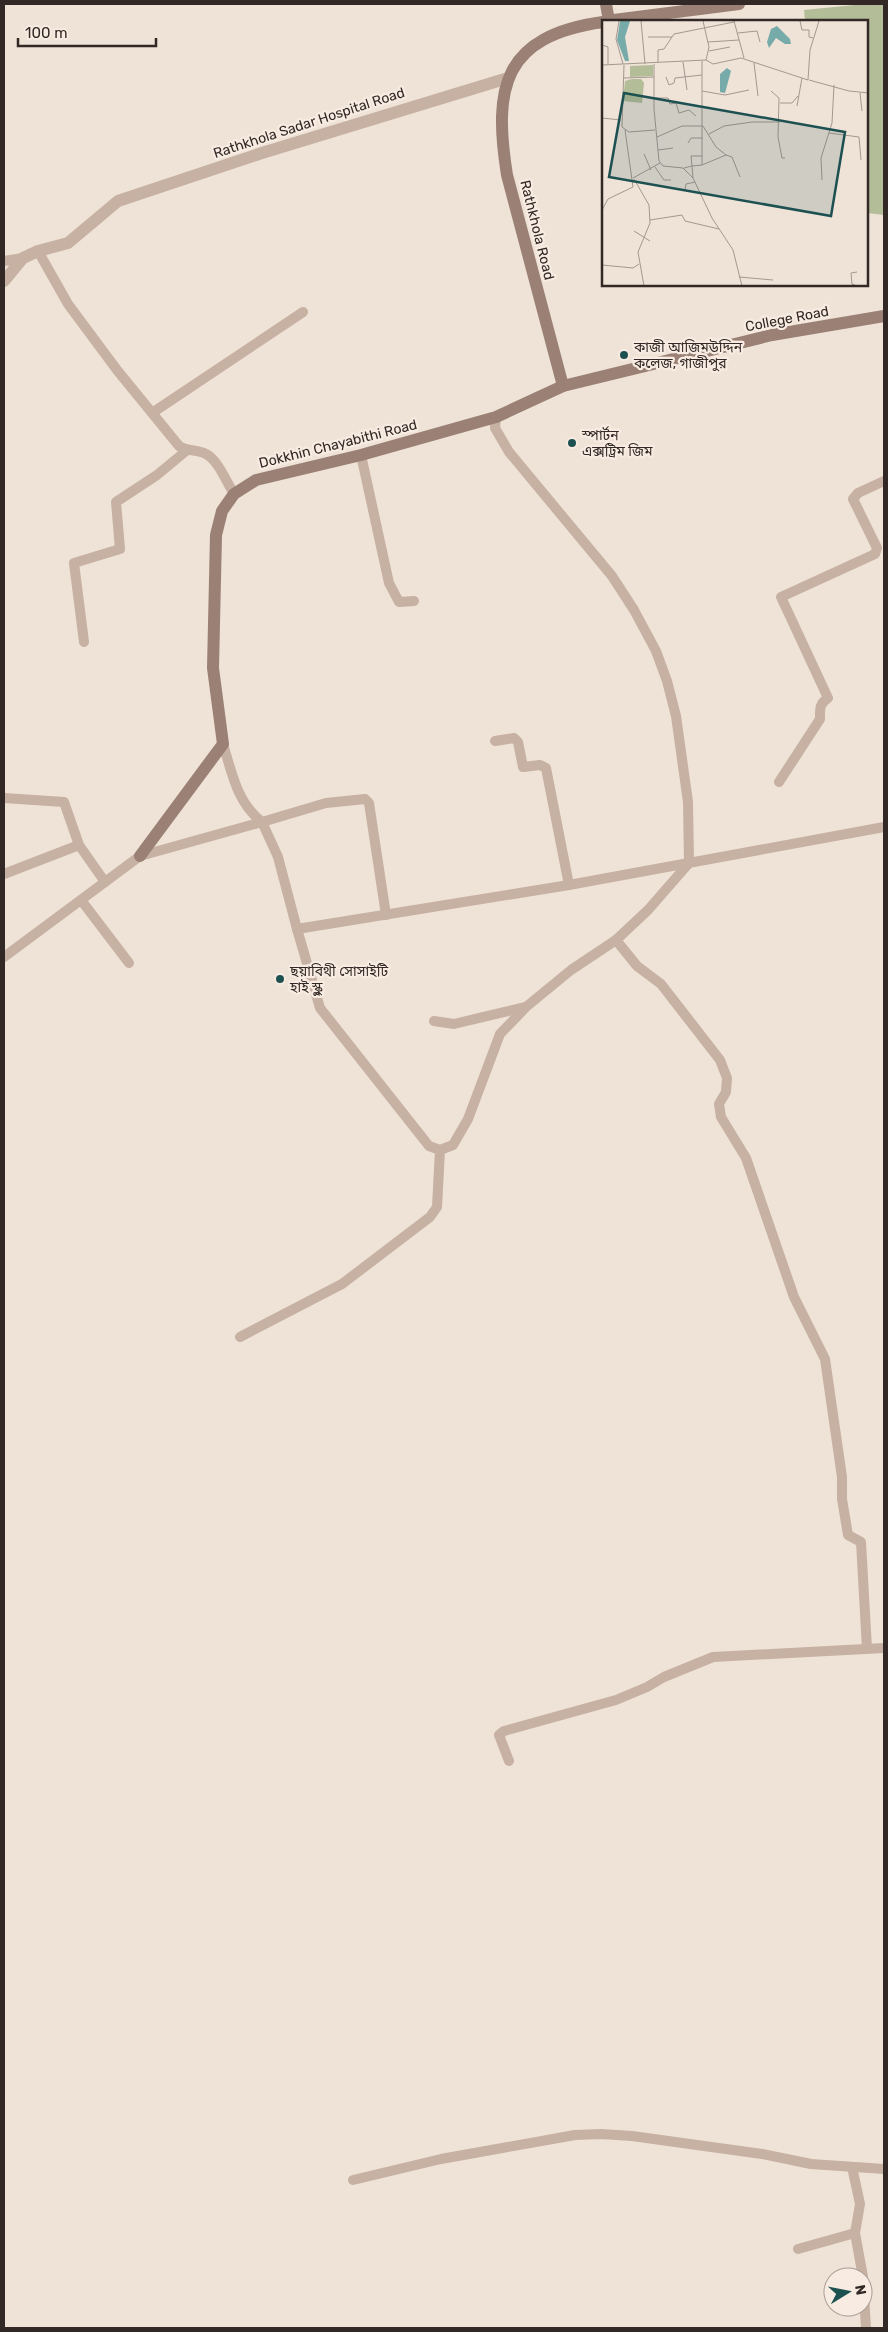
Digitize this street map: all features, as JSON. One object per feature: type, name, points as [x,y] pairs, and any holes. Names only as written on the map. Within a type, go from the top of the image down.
[{"type":"main road","points":[[606,4],[606,20]]},
{"type":"main road","points":[[614,20],[739,4]]},
{"type":"main road","points":[[508,78],[521,59],[539,43],[571,30],[602,22]]},
{"type":"main road","name":"Rathkhola Road","points":[[508,78],[503,92],[501,125],[507,176],[563,386]]},
{"type":"main road","name":"College Road","points":[[496,417],[563,386],[772,335],[884,316]]},
{"type":"main road","name":"Dokkhin Chayabithi Road","points":[[223,744],[214,668],[216,535],[222,511],[234,494],[256,480],[361,455],[496,417]]},
{"type":"main road","points":[[140,856],[223,744]]},
{"type":"street","name":"Rathkhola Sadar Hospital Road","points":[[23,258],[38,251],[68,244],[118,201],[271,150],[508,78]]},
{"type":"street","points":[[38,251],[68,304],[152,413],[179,446],[186,451],[206,453],[213,459],[234,494]]},
{"type":"street","points":[[4,261],[23,258]]},
{"type":"street","points":[[4,281],[23,258]]},
{"type":"street","points":[[152,413],[303,312]]},
{"type":"street","points":[[223,744],[234,781],[244,803],[252,814],[262,822],[278,857],[320,1008],[429,1146],[440,1150],[453,1144],[470,1113],[500,1034],[526,1007],[571,970],[616,940],[648,910],[689,863],[688,802],[676,716],[656,651],[634,610],[612,576],[509,452],[495,428],[496,417]]},
{"type":"street","points":[[84,642],[74,563],[120,549],[116,502],[157,475],[186,451]]},
{"type":"street","points":[[361,455],[389,583],[399,602],[414,601]]},
{"type":"street","points":[[779,782],[820,718],[818,712],[821,704],[828,698],[781,597],[875,554],[877,548],[854,500],[858,493],[884,481]]},
{"type":"street","points":[[495,740],[514,738],[518,742],[523,767],[540,765],[546,768],[569,885]]},
{"type":"street","points":[[4,798],[64,802],[79,845],[105,882]]},
{"type":"street","points":[[4,957],[140,856],[326,803],[365,799],[369,803],[386,915]]},
{"type":"street","points":[[297,929],[569,885],[884,827]]},
{"type":"street","points":[[4,874],[79,845]]},
{"type":"street","points":[[81,900],[128,963]]},
{"type":"street","points":[[616,940],[637,966],[661,984],[691,1020],[720,1060],[727,1078],[726,1092],[719,1104],[720,1117],[746,1158],[794,1297],[824,1359],[842,1477],[845,1526],[848,1535],[861,1542],[867,1649]]},
{"type":"street","points":[[434,1021],[454,1024],[526,1007]]},
{"type":"street","points":[[240,1337],[342,1284],[430,1217],[437,1207],[440,1150]]},
{"type":"street","points":[[509,1761],[499,1735],[504,1731],[616,1700],[713,1656],[884,1648]]},
{"type":"street","points":[[353,2180],[441,2159],[482,2154],[575,2135],[601,2134],[632,2136],[762,2154],[810,2164],[884,2169]]},
{"type":"street","points":[[852,2167],[860,2204],[855,2234],[861,2267]]},
{"type":"street","points":[[798,2249],[855,2234]]},
{"type":"green space","points":[[884,4],[884,215],[868,213],[868,20],[805,20],[804,10]]},
{"type":"place","name":"কাজী আজিমউদ্দিন কলেজ, গাজীপুর","points":[[624,355]]},
{"type":"place","name":"স্পার্টন এক্সট্রিম জিম","points":[[572,443]]},
{"type":"place","name":"ছয়াবিথী সোসাইটি হাই স্কুল","points":[[280,979]]}]
